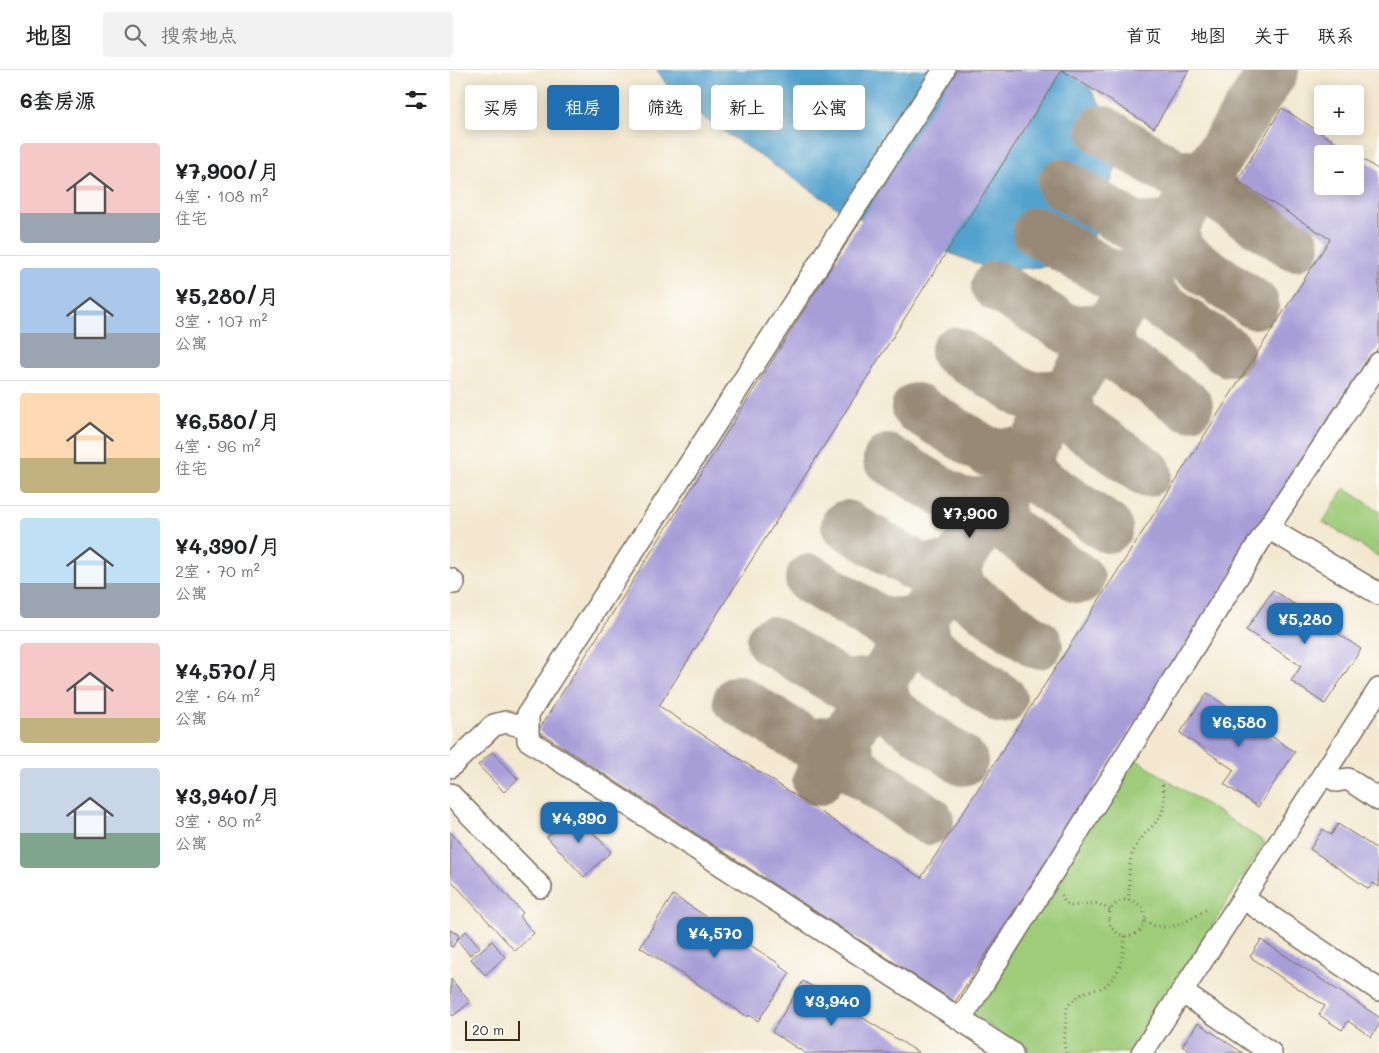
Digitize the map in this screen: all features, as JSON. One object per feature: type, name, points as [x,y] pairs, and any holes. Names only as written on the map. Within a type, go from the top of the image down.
[{"type":"lane","points":[[944,70],[528,714],[528,740],[1012,1053]]},
{"type":"lane","points":[[961,1019],[1268,528],[1379,363]]},
{"type":"lane","points":[[1268,528],[1379,594]]},
{"type":"lane","points":[[1142,1053],[1379,689]]},
{"type":"lane","points":[[450,767],[494,725],[506,722],[528,728]]},
{"type":"lane","points":[[1324,773],[1337,781],[1348,779],[1379,800]]},
{"type":"lane","points":[[450,794],[540,887]]},
{"type":"lane","points":[[1243,898],[1379,990]]},
{"type":"lane","points":[[1182,992],[1271,1053]]},
{"type":"path","points":[[1128,900],[1130,861],[1134,850],[1165,808],[1162,782]]},
{"type":"path","points":[[1055,868],[1064,901],[1070,906],[1097,904],[1111,911]]},
{"type":"path","points":[[1146,920],[1142,929],[1134,935],[1125,936],[1116,932],[1110,925],[1109,915],[1113,906],[1120,901],[1128,900],[1139,904],[1144,911],[1146,920],[1152,926],[1166,928],[1209,908]]},
{"type":"path","points":[[1066,1053],[1064,1046],[1067,1007],[1085,992],[1101,988],[1119,970],[1124,952],[1125,936]]},
{"type":"green space","points":[[1344,488],[1379,511],[1379,557],[1323,522]]},
{"type":"green space","points":[[1132,757],[1265,842],[1132,1053],[1032,1053],[970,1013]]},
{"type":"water","points":[[657,70],[1073,70],[1082,77],[1117,129],[1116,166],[1094,236],[1060,265],[995,271],[840,210],[722,130],[783,130],[783,85],[711,85],[711,123],[701,116],[701,85],[667,85]]},
{"type":"building","points":[[956,70],[1062,70],[659,706],[921,878],[1330,239],[1237,181],[1282,108],[1314,128],[1314,135],[1324,135],[1340,145],[1314,145],[1314,195],[1364,195],[1364,160],[1379,170],[1379,346],[955,1002],[538,731]]},
{"type":"building","points":[[1062,70],[1189,70],[1154,128]]},
{"type":"building","points":[[1273,590],[1361,649],[1325,704],[1291,681],[1301,666],[1246,630]]},
{"type":"building","points":[[1207,693],[1295,752],[1258,807],[1224,784],[1234,770],[1180,733]]},
{"type":"building","points":[[492,752],[518,779],[504,792],[478,765]]},
{"type":"building","points":[[574,812],[611,852],[584,877],[547,837]]},
{"type":"building","points":[[1338,824],[1379,850],[1379,887],[1373,883],[1369,889],[1310,849],[1323,829],[1331,835]]},
{"type":"building","points":[[450,832],[523,913],[519,916],[534,933],[515,951],[450,879]]},
{"type":"building","points":[[673,895],[781,965],[790,973],[758,1021],[749,1015],[748,1017],[640,947]]},
{"type":"building","points":[[450,930],[459,935],[453,947],[450,946]]},
{"type":"building","points":[[466,931],[480,947],[470,955],[457,940]]},
{"type":"building","points":[[1261,940],[1379,1017],[1379,1025],[1371,1037],[1348,1021],[1342,1030],[1319,1015],[1325,1006],[1250,957]]},
{"type":"building","points":[[492,941],[505,957],[485,975],[471,959]]},
{"type":"building","points":[[451,979],[470,1002],[453,1016],[450,1012]]},
{"type":"building","points":[[803,981],[918,1052],[805,1053],[772,1032]]},
{"type":"building","points":[[1198,1023],[1243,1053],[1193,1053],[1182,1046]]},
{"type":"taxiway","points":[[817,781],[1274,70]]},
{"type":"taxiway","points":[[1102,130],[1174,173],[1205,178],[1214,194],[1295,246]]},
{"type":"taxiway","points":[[1062,184],[1135,228],[1174,226],[1178,252],[1254,304]]},
{"type":"taxiway","points":[[1037,232],[1110,275],[1143,274],[1154,300],[1229,352]]},
{"type":"taxiway","points":[[996,286],[1069,330],[1108,328],[1112,354],[1188,406]]},
{"type":"taxiway","points":[[955,352],[1028,396],[1066,394],[1072,420],[1147,472]]},
{"type":"taxiway","points":[[916,408],[988,452],[1028,453],[1032,476],[1108,528]]},
{"type":"taxiway","points":[[888,459],[961,503],[997,501],[1004,527],[1080,579]]},
{"type":"taxiway","points":[[846,525],[919,568],[955,567],[962,592],[1038,644]]},
{"type":"taxiway","points":[[810,579],[883,623],[923,621],[927,647],[1002,699]]},
{"type":"taxiway","points":[[771,641],[844,685],[881,681],[888,709],[963,761]]},
{"type":"taxiway","points":[[738,700],[810,744],[844,739],[854,768],[929,820]]}]
